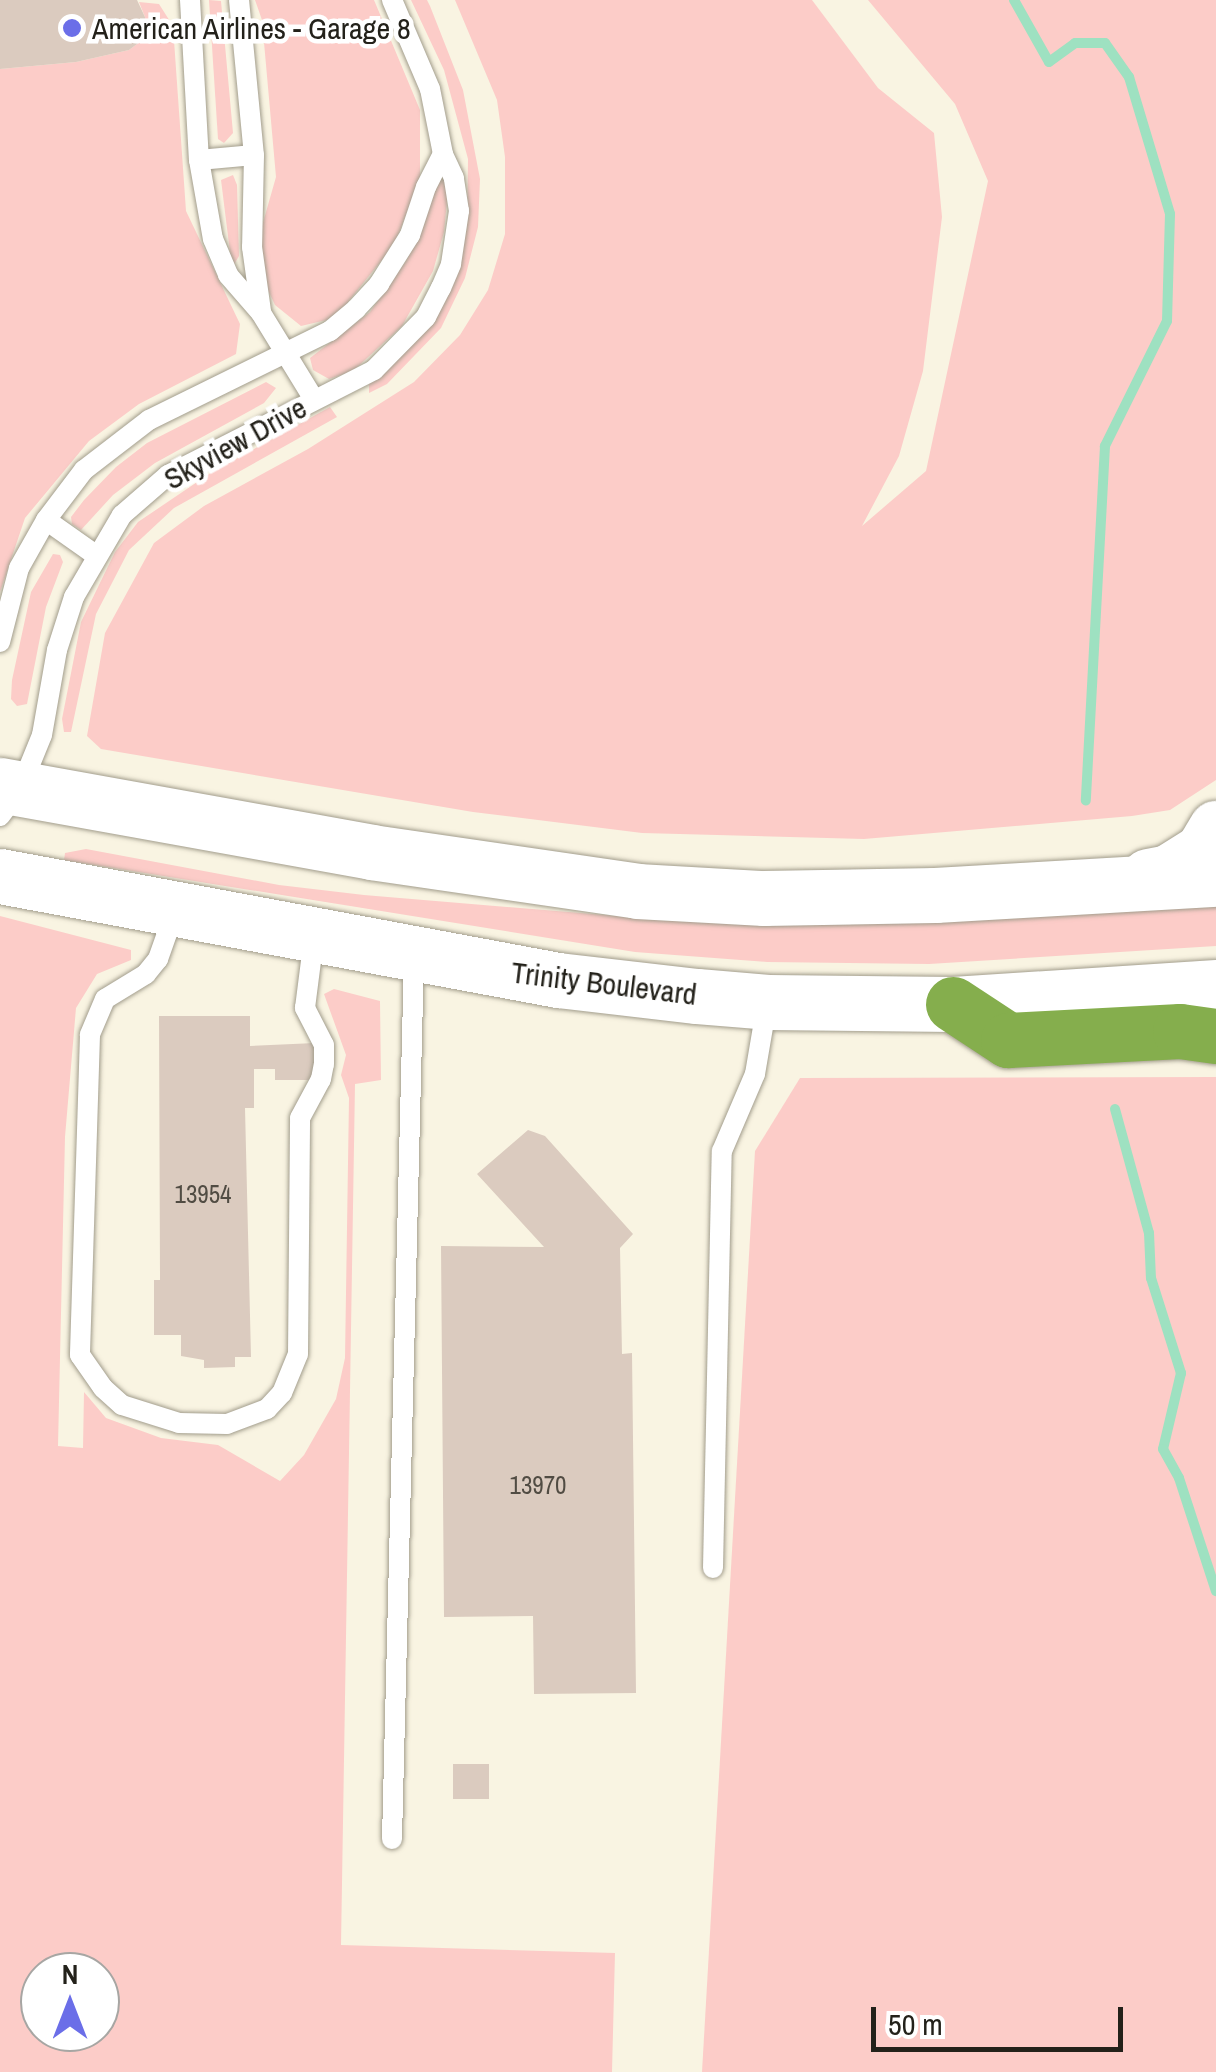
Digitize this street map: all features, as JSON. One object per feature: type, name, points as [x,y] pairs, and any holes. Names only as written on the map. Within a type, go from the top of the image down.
[{"type":"highway","points":[[953,1004],[1008,1040],[1180,1031],[1216,1036]]},
{"type":"main road","points":[[6,797],[638,892],[784,898],[1216,878]]},
{"type":"main road","points":[[1102,885],[1168,872],[1202,850],[1216,828]]},
{"type":"main road","name":"Trinity Boulevard","points":[[0,876],[558,980],[768,1002],[953,1004],[1216,986]]},
{"type":"lane","points":[[190,0],[199,160],[213,239],[228,275],[261,313],[313,398]]},
{"type":"lane","points":[[239,0],[254,154],[252,247],[261,313]]},
{"type":"lane","name":"Skyview Drive","points":[[6,797],[42,735],[57,650],[74,597],[122,515],[168,476],[313,398],[347,386],[374,370],[426,317],[450,264],[458,211],[454,178],[444,154],[430,88],[392,0]]},
{"type":"lane","points":[[199,160],[254,154]]},
{"type":"lane","name":"Skyview Drive","points":[[0,642],[19,568],[46,520],[84,470],[150,420],[330,331],[379,284],[410,235],[426,187],[444,154]]},
{"type":"lane","points":[[46,520],[96,556]]},
{"type":"lane","points":[[175,910],[158,959],[146,974],[106,999],[90,1034],[80,1356],[103,1388],[122,1405],[179,1422],[227,1424],[268,1408],[282,1393],[298,1354],[300,1118],[321,1079],[324,1064],[324,1045],[305,1008],[314,936]]},
{"type":"lane","points":[[392,1839],[414,954]]},
{"type":"lane","points":[[712,1568],[722,1152],[755,1074],[768,1002]]},
{"type":"shaded area","points":[[209,0],[221,1],[233,133],[224,143],[218,139]]},
{"type":"shaded area","points":[[255,0],[374,0],[420,110],[420,180],[394,245],[335,318],[301,326],[275,305],[258,269],[258,240],[276,177],[262,20]]},
{"type":"shaded area","points":[[411,0],[427,0],[463,90],[480,179],[478,227],[465,278],[441,328],[387,384],[369,393],[369,383],[429,326],[458,274],[467,227],[468,159],[444,70]]},
{"type":"shaded area","points":[[455,0],[812,0],[878,88],[934,133],[942,217],[923,371],[899,456],[862,526],[926,471],[988,181],[955,104],[868,0],[1216,0],[1216,780],[1170,810],[1132,816],[864,839],[642,833],[473,812],[101,749],[87,736],[105,633],[154,543],[204,506],[308,449],[414,382],[460,335],[488,290],[505,234],[505,157],[497,100]]},
{"type":"shaded area","points":[[139,2],[159,4],[173,26],[186,211],[240,324],[236,354],[139,404],[89,441],[25,518],[0,592],[0,69],[76,62],[129,50],[145,38],[145,17]]},
{"type":"shaded area","points":[[233,175],[237,185],[239,256],[232,268],[221,180]]},
{"type":"shaded area","points":[[441,175],[449,180],[444,232],[433,271],[402,326],[353,371],[329,379],[313,370],[310,358],[370,312],[406,261]]},
{"type":"shaded area","points":[[266,382],[276,388],[264,403],[155,463],[113,495],[81,530],[72,524],[71,517],[84,500],[116,467],[147,443]]},
{"type":"shaded area","points":[[330,407],[337,417],[174,508],[129,550],[96,614],[71,732],[64,732],[62,719],[81,622],[115,552],[138,522],[209,474]]},
{"type":"shaded area","points":[[53,554],[60,555],[63,562],[46,607],[27,704],[17,706],[11,699],[12,680],[31,592]]},
{"type":"shaded area","points":[[86,849],[279,885],[677,921],[829,923],[1216,903],[1216,946],[929,964],[767,962],[635,952],[64,860],[65,853]]},
{"type":"shaded area","points":[[0,916],[131,950],[131,960],[97,974],[76,1008],[65,1137],[58,1446],[83,1448],[84,1392],[106,1418],[161,1438],[218,1445],[280,1481],[304,1455],[336,1399],[345,1358],[349,1098],[341,1075],[346,1055],[324,994],[334,989],[380,1001],[381,1080],[355,1084],[341,1945],[615,1953],[612,2072],[0,2072]]},
{"type":"shaded area","points":[[1216,1077],[1216,2072],[702,2072],[755,1151],[800,1078]]},
{"type":"building","name":"American Airlines - Garage 8","points":[[0,0],[137,0],[145,17],[145,38],[129,50],[76,62],[0,69]]},
{"type":"building","points":[[159,1016],[250,1016],[250,1046],[315,1043],[315,1080],[275,1080],[275,1069],[254,1069],[254,1108],[245,1108],[251,1357],[235,1357],[235,1367],[204,1368],[204,1360],[181,1356],[181,1335],[154,1335],[154,1280],[160,1280]]},
{"type":"building","points":[[528,1130],[545,1136],[633,1234],[620,1248],[622,1354],[632,1353],[636,1693],[534,1694],[533,1616],[444,1617],[441,1246],[544,1247],[477,1174]]},
{"type":"building","points":[[453,1764],[489,1764],[489,1799],[453,1799]]},
{"type":"waterway","points":[[1014,0],[1049,62],[1075,43],[1105,43],[1129,77],[1170,214],[1167,321],[1105,446],[1086,800]]},
{"type":"waterway","points":[[1115,1109],[1149,1233],[1151,1278],[1181,1373],[1163,1449],[1179,1478],[1216,1591]]},
{"type":"place","name":"American Airlines - Garage 8","points":[[72,28]]}]
